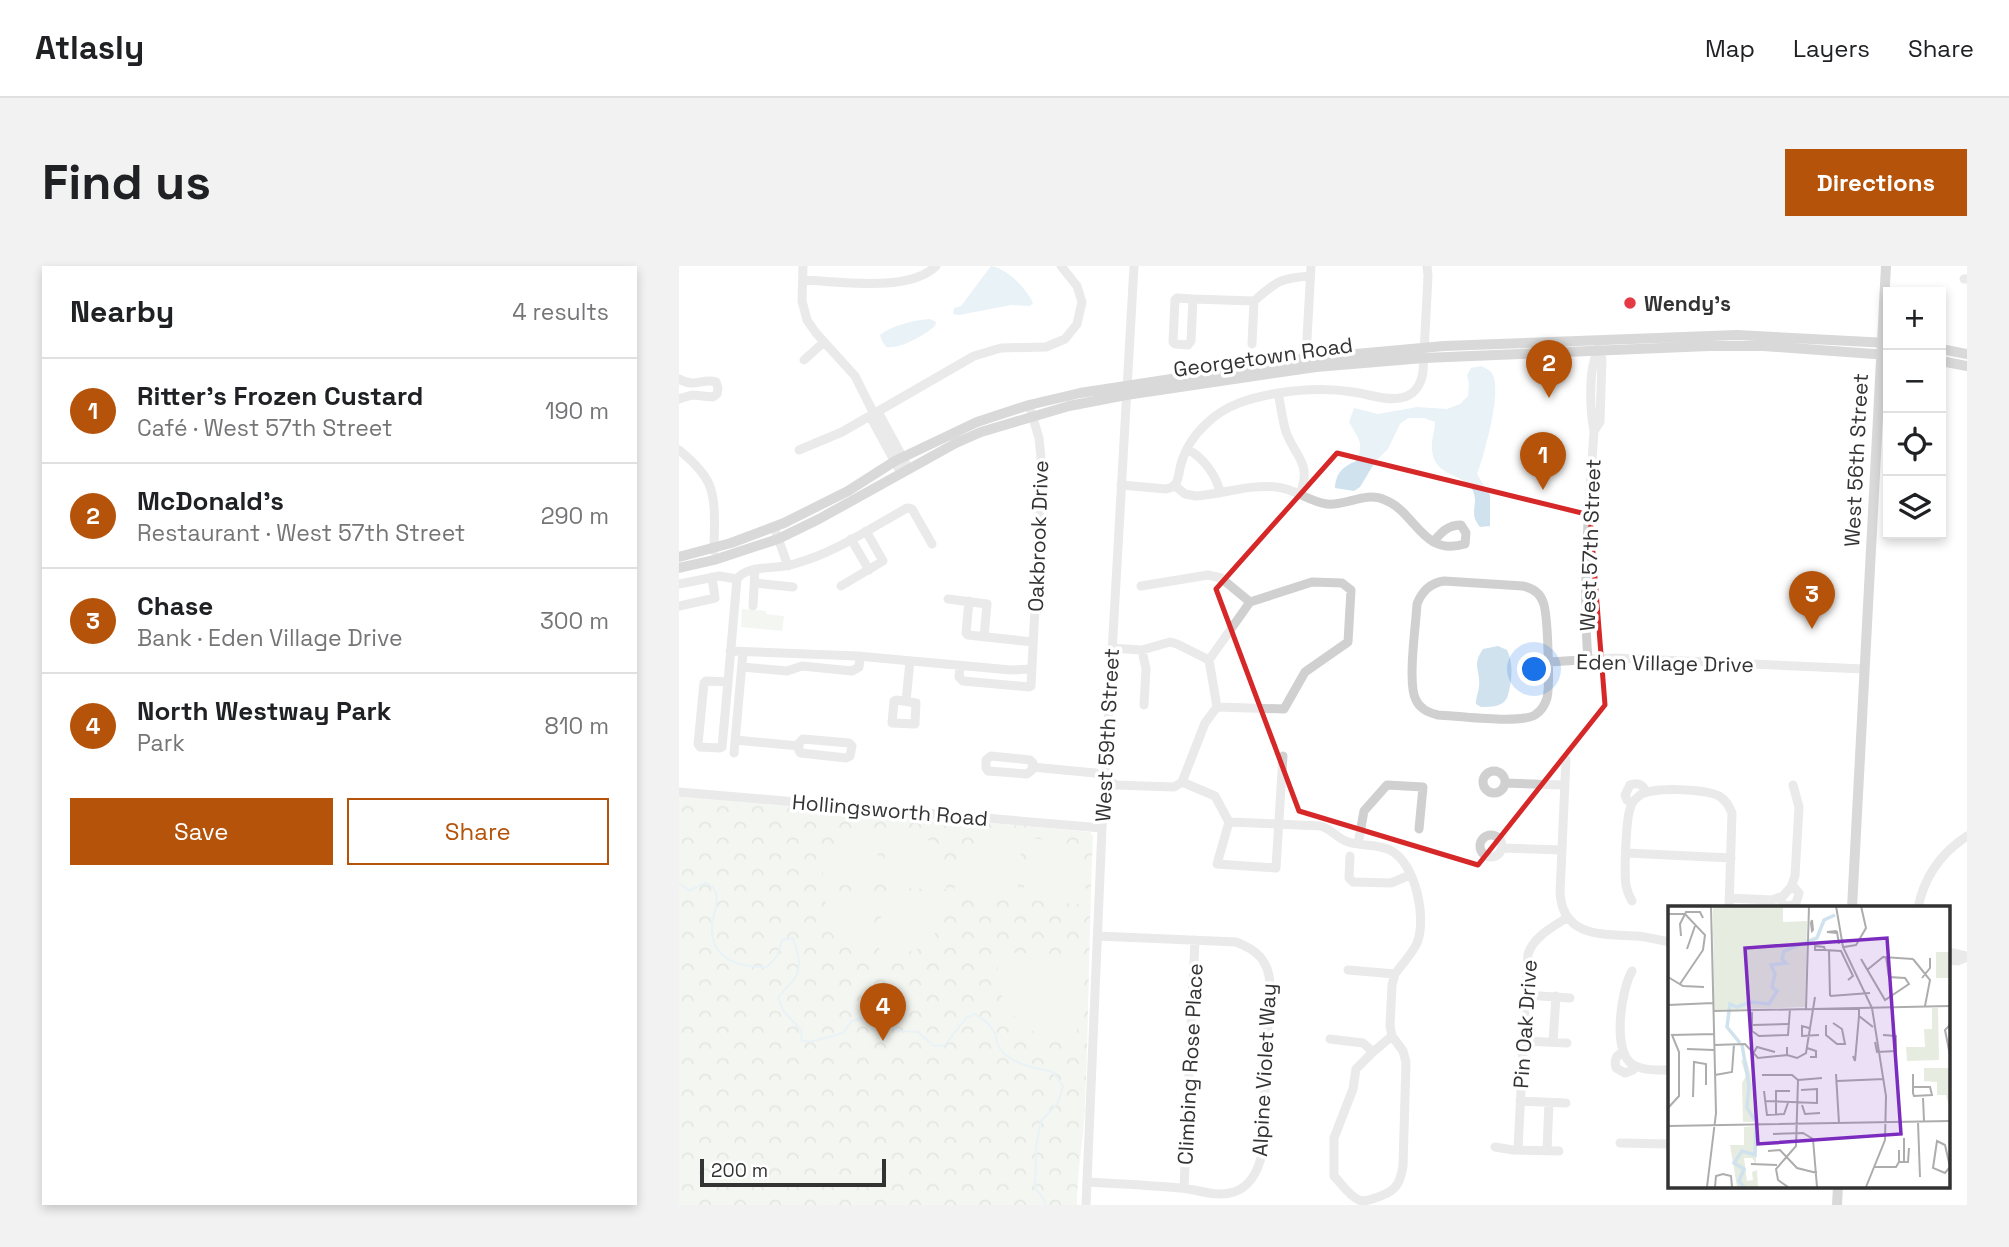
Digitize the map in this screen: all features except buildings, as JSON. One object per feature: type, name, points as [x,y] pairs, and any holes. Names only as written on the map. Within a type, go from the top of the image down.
[{"type":"main road","name":"West 56th Street","points":[[1886,266],[1886,287]]},
{"type":"main road","name":"Georgetown Road","points":[[679,568],[714,560],[778,539],[981,432],[1063,396],[1126,390],[1301,359],[1599,345],[1737,335],[1883,348]]},
{"type":"main road","name":"West 56th Street","points":[[1852,906],[1885,350]]},
{"type":"main road","points":[[1946,350],[1967,354]]},
{"type":"main road","points":[[1946,362],[1967,366]]},
{"type":"main road","name":"Georgetown Road","points":[[679,557],[731,543],[774,527],[848,491],[899,459],[977,422],[1030,410]]},
{"type":"street","points":[[803,266],[802,301],[810,326],[855,376],[905,471]]},
{"type":"street","points":[[803,280],[892,283],[923,276],[936,266]]},
{"type":"street","points":[[799,450],[839,434],[979,354],[1001,348],[1046,347],[1065,339],[1077,324],[1082,302],[1077,286],[1061,266]]},
{"type":"street","name":"West 59th Street","points":[[1086,1205],[1111,648],[1134,266]]},
{"type":"street","points":[[1121,485],[1169,489],[1174,485],[1188,449],[1205,424],[1243,400],[1278,393],[1326,389],[1399,398],[1410,394],[1423,378],[1427,266]]},
{"type":"street","points":[[1193,299],[1191,342],[1188,345],[1174,344],[1174,300],[1178,298],[1254,301],[1280,280],[1310,271],[1307,338]]},
{"type":"street","points":[[1252,344],[1254,301]]},
{"type":"street","points":[[804,360],[824,342]]},
{"type":"street","name":"West 57th Street","points":[[1588,660],[1585,592],[1594,431],[1599,422],[1602,359],[1599,345]]},
{"type":"street","points":[[679,379],[693,384],[711,380],[718,388],[715,397],[692,395],[679,399]]},
{"type":"street","points":[[1278,393],[1285,426],[1305,471],[1300,494]]},
{"type":"street","name":"Oakbrook Drive","points":[[1030,410],[1040,447],[1042,468],[1032,669]]},
{"type":"street","points":[[1188,449],[1196,454],[1215,478],[1220,493]]},
{"type":"street","points":[[679,450],[703,474],[710,486],[714,560]]},
{"type":"street","points":[[1174,485],[1183,493],[1193,496],[1272,486],[1328,504],[1365,497],[1386,500],[1433,542]]},
{"type":"street","points":[[728,682],[704,683],[698,744],[700,747],[722,747],[728,682],[730,651],[737,579],[743,572],[788,566],[808,559],[851,540],[910,508],[932,544]]},
{"type":"street","points":[[774,527],[788,566]]},
{"type":"street","points":[[841,586],[883,560],[866,531]]},
{"type":"street","points":[[851,540],[869,570]]},
{"type":"street","points":[[753,606],[755,569]]},
{"type":"street","points":[[679,584],[723,575],[737,579]]},
{"type":"street","points":[[1142,586],[1209,575],[1221,578],[1250,602]]},
{"type":"street","points":[[679,606],[715,597],[712,577]]},
{"type":"street","name":"Eden Village Drive","points":[[1447,581],[1520,586],[1536,592],[1545,604],[1548,662],[1547,699],[1539,712],[1530,718],[1518,720],[1439,715],[1424,710],[1413,693],[1417,604],[1430,585],[1447,581]]},
{"type":"street","points":[[1033,767],[1095,773],[1114,785],[1174,787],[1182,782],[1205,723],[1217,707],[1209,660],[1250,602],[1312,582],[1342,583],[1351,590],[1348,642],[1305,672],[1284,709],[1217,707]]},
{"type":"street","points":[[754,583],[793,587]]},
{"type":"street","points":[[948,599],[986,603],[988,606],[984,637]]},
{"type":"street","points":[[969,601],[968,635],[1033,642]]},
{"type":"street","points":[[1111,648],[1142,650],[1161,643],[1171,643],[1209,660]]},
{"type":"street","points":[[1142,650],[1146,668],[1144,705]]},
{"type":"street","points":[[730,651],[860,656],[1011,670],[1032,669],[1029,687],[963,681],[959,677],[960,666]]},
{"type":"street","points":[[734,753],[743,652]]},
{"type":"street","points":[[741,667],[787,671],[802,666],[852,671],[859,667],[860,656]]},
{"type":"street","name":"Eden Village Drive","points":[[1548,662],[1632,659],[1864,669]]},
{"type":"street","points":[[906,701],[910,661]]},
{"type":"street","points":[[803,739],[848,743],[852,746],[850,756],[846,758],[801,753],[799,746],[800,740],[803,739]]},
{"type":"street","points":[[735,740],[799,746]]},
{"type":"street","points":[[991,756],[1028,759],[1032,761],[1033,767],[1028,774],[989,771],[986,768],[986,760],[991,756]]},
{"type":"street","points":[[1182,782],[1215,796],[1229,822],[1217,864],[1276,868],[1283,756]]},
{"type":"street","points":[[1566,759],[1560,899],[1568,917],[1578,928],[1592,933],[1668,942]]},
{"type":"street","points":[[1505,783],[1565,785]]},
{"type":"street","points":[[1358,844],[1364,811],[1387,785],[1423,787],[1419,829]]},
{"type":"street","points":[[1632,901],[1626,886],[1629,810],[1639,797],[1657,790],[1709,793],[1722,798],[1731,810],[1733,821],[1729,903],[1769,900],[1785,894],[1792,886],[1795,876],[1799,807],[1793,785]]},
{"type":"street","name":"Hollingsworth Road","points":[[679,792],[1102,828]]},
{"type":"street","points":[[1229,822],[1321,826],[1345,841],[1392,851],[1400,858],[1410,875],[1420,900],[1416,946],[1395,974],[1391,990],[1390,1026],[1406,1062],[1402,1169],[1395,1188],[1379,1201],[1364,1201],[1356,1198],[1334,1176],[1334,1138],[1353,1089],[1356,1070],[1361,1062],[1392,1035]]},
{"type":"street","points":[[1918,906],[1923,888],[1936,863],[1967,836]]},
{"type":"street","points":[[1502,848],[1561,850]]},
{"type":"street","points":[[1626,853],[1731,858]]},
{"type":"street","points":[[1350,856],[1349,878],[1353,881],[1391,883],[1410,875]]},
{"type":"street","points":[[1779,898],[1785,905],[1795,904],[1800,897],[1792,886]]},
{"type":"street","name":"Pin Oak Drive","points":[[1518,1149],[1527,957],[1530,948],[1539,938],[1568,917]]},
{"type":"street","points":[[1098,936],[1195,940]]},
{"type":"street","name":"Alpine Violet Way","points":[[1184,1188],[1222,1194],[1234,1192],[1254,1177],[1262,1154],[1270,983],[1266,962],[1253,950],[1235,942],[1195,940]]},
{"type":"street","name":"Climbing Rose Place","points":[[1184,1188],[1195,940]]},
{"type":"street","points":[[1949,952],[1967,957]]},
{"type":"street","points":[[1949,961],[1967,957]]},
{"type":"street","points":[[1348,970],[1395,974]]},
{"type":"street","points":[[1632,971],[1624,991],[1621,1040],[1629,1059],[1629,1073],[1621,1073],[1616,1068],[1614,1062],[1618,1055],[1629,1059],[1646,1069],[1668,1070]]},
{"type":"street","points":[[1525,995],[1570,998]]},
{"type":"street","points":[[1553,1042],[1556,996]]},
{"type":"street","points":[[1330,1040],[1363,1043],[1373,1052]]},
{"type":"street","points":[[1523,1041],[1567,1043]]},
{"type":"street","points":[[1520,1101],[1566,1103]]},
{"type":"street","points":[[1547,1150],[1549,1102]]},
{"type":"street","points":[[1621,1143],[1668,1144]]},
{"type":"street","points":[[1495,1147],[1559,1151]]},
{"type":"street","points":[[1087,1182],[1184,1188]]},
{"type":"highlighted area","points":[[1337,453],[1590,515],[1605,705],[1478,865],[1299,811],[1216,589]]},
{"type":"green space","points":[[742,609],[784,616],[782,631],[741,627]]},
{"type":"green space","points":[[679,795],[1090,832],[1093,836],[1086,1070],[1077,1205],[679,1205]]},
{"type":"green space","points":[[886,825],[907,829],[934,844],[945,861],[948,872],[946,889],[887,888],[884,884]]},
{"type":"green space","points":[[861,829],[878,830],[875,886],[822,884],[825,863],[831,849],[842,838]]},
{"type":"green space","points":[[1004,836],[1022,837],[1017,896],[1014,899],[954,895],[959,872],[971,852],[983,842]]},
{"type":"green space","points":[[1029,838],[1055,843],[1073,857],[1084,878],[1086,905],[1027,900],[1023,896]]},
{"type":"green space","points":[[870,893],[875,898],[873,949],[836,939],[827,927],[825,895]]},
{"type":"green space","points":[[886,894],[946,901],[938,928],[925,944],[906,953],[879,954],[882,898]]},
{"type":"green space","points":[[997,952],[1076,955],[1082,960],[1076,1045],[1064,1044],[1042,1036],[1014,1016],[1000,991]]},
{"type":"water","points":[[991,266],[1016,280],[1033,303],[1030,306],[1011,305],[953,314],[954,308],[961,306]]},
{"type":"water","points":[[930,319],[936,322],[935,326],[912,341],[886,347],[882,341],[880,335],[891,328]]},
{"type":"water","points":[[1481,366],[1491,372],[1495,391],[1491,422],[1477,474],[1490,495],[1490,526],[1480,527],[1477,522],[1474,513],[1475,496],[1469,485],[1438,465],[1432,449],[1435,422],[1424,418],[1408,418],[1400,424],[1388,449],[1375,462],[1360,487],[1354,491],[1335,488],[1338,474],[1356,461],[1360,449],[1349,422],[1354,408],[1378,414],[1417,407],[1447,409],[1460,404],[1468,396],[1467,375],[1471,368]]},
{"type":"water","points":[[1498,646],[1507,650],[1511,661],[1509,692],[1499,705],[1481,707],[1476,704],[1479,655],[1483,649]]},
{"type":"waterway","points":[[679,883],[689,891],[705,883],[715,890],[717,902],[712,923],[713,938],[722,954],[737,963],[767,967],[777,956],[782,940],[793,938],[799,967],[794,979],[778,998],[784,1012],[802,1031],[801,1040],[810,1042],[843,1033],[852,1021],[863,1018],[886,1023],[899,1031],[918,1032],[934,1046],[945,1045],[966,1018],[975,1014],[991,1027],[999,1047],[1006,1055],[1025,1065],[1053,1072],[1063,1086],[1058,1103],[1041,1121],[1036,1147],[1035,1188],[1044,1199],[1045,1205]]},
{"type":"place","name":"Wendy's","points":[[1630,303]]},
{"type":"place","name":"McDonald's","points":[[1549,398]]},
{"type":"place","name":"Ritter's Frozen Custard","points":[[1543,490]]},
{"type":"place","name":"Chase","points":[[1812,629]]},
{"type":"place","name":"North Westway Park","points":[[883,1041]]}]
